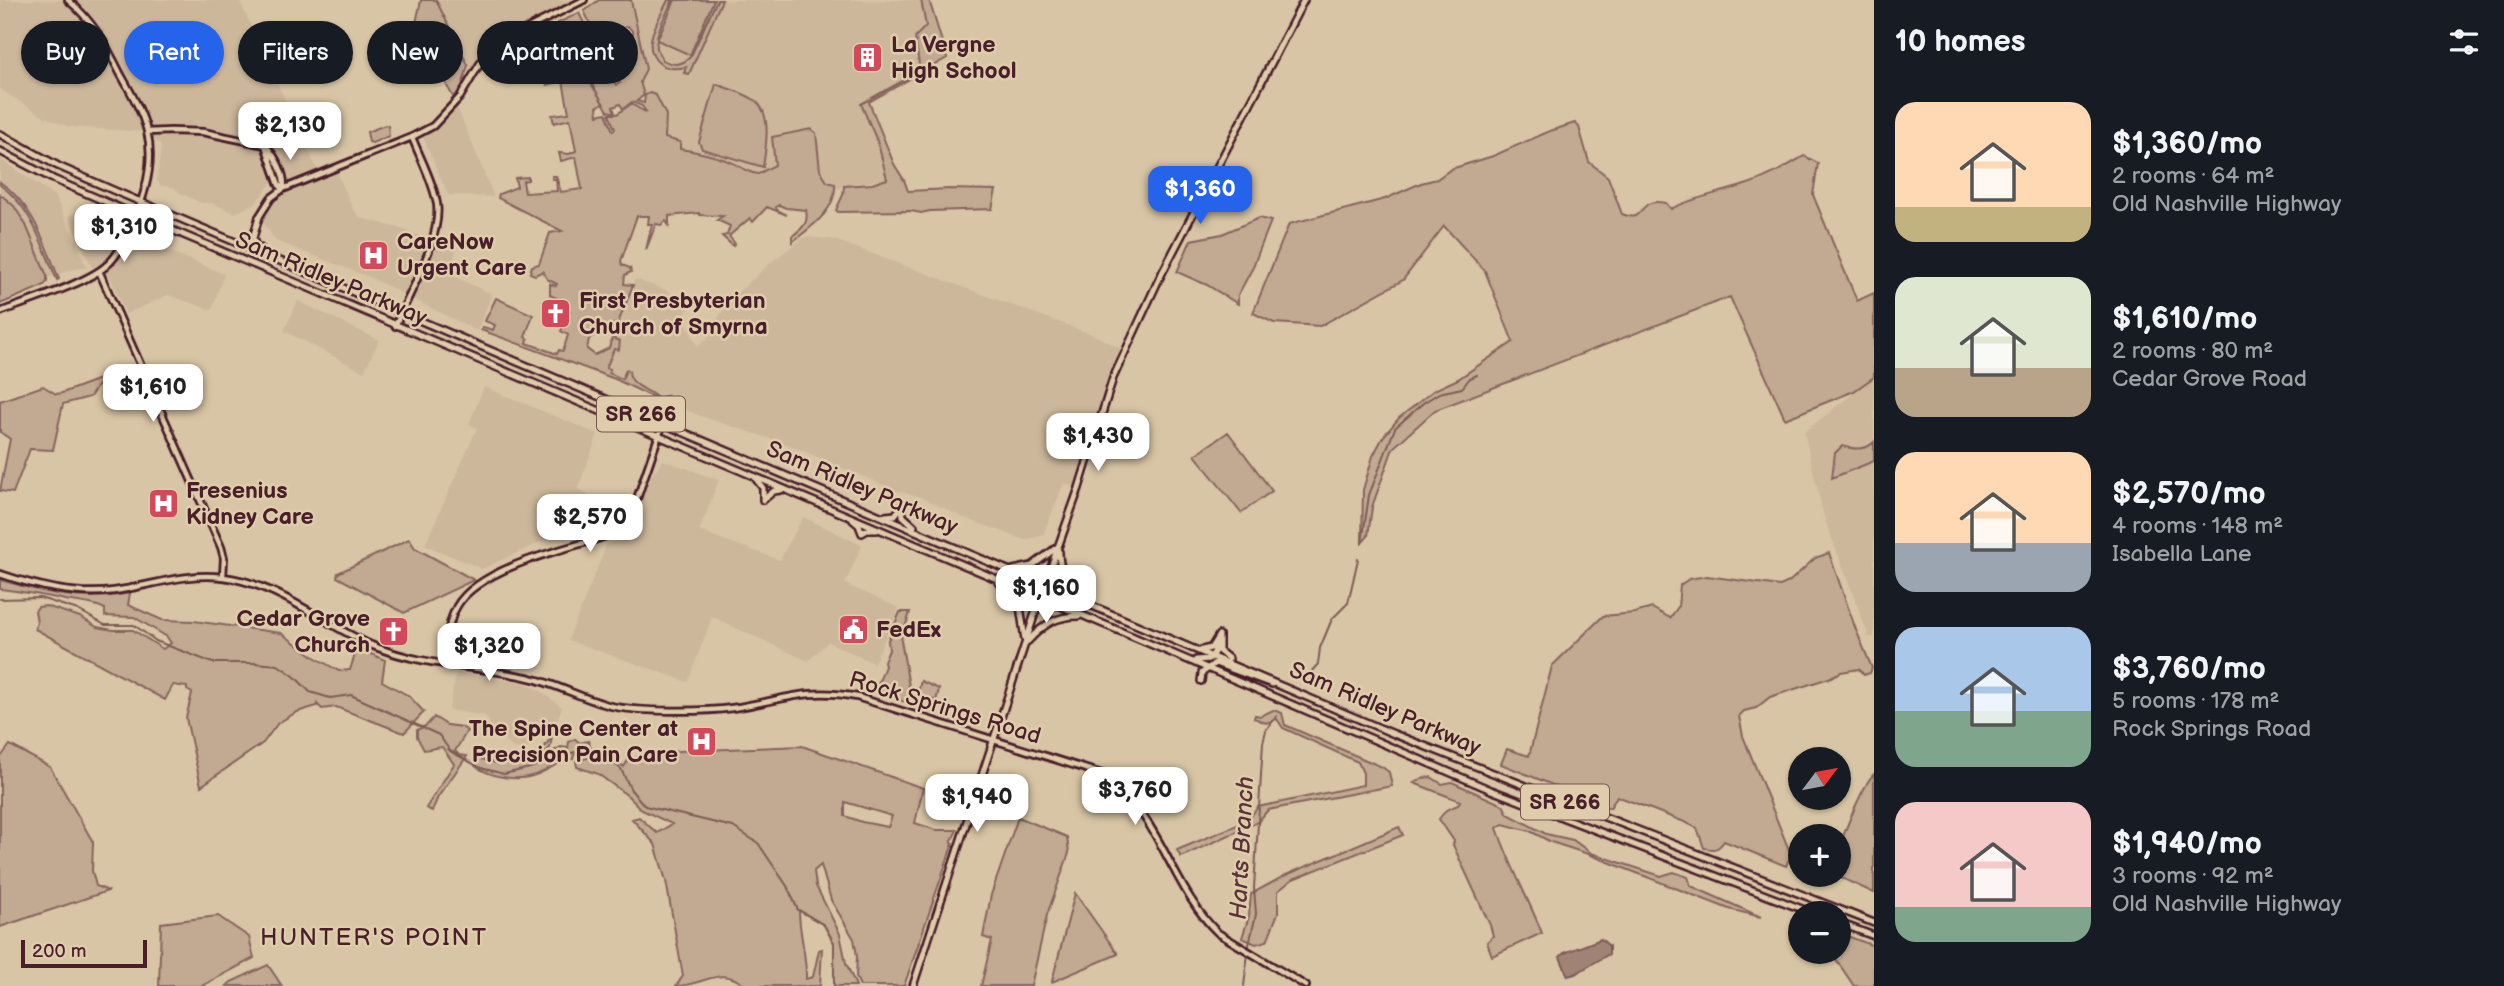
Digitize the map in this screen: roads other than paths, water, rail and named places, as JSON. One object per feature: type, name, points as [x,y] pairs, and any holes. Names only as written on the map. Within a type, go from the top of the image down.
[{"type":"main road","points":[[913,986],[1113,378],[1207,184],[1304,0]]},
{"type":"main road","name":"Sam Ridley Parkway","points":[[0,134],[58,166],[141,202],[1278,684],[1464,762],[1874,923]]},
{"type":"main road","name":"Sam Ridley Parkway","points":[[0,151],[54,180],[1491,790],[1788,904]]},
{"type":"main road","points":[[259,217],[253,238],[255,245],[314,275]]},
{"type":"main road","points":[[753,477],[763,488],[763,500],[774,491],[785,490]]},
{"type":"main road","points":[[885,516],[895,515],[902,506],[903,516],[909,523],[928,535]]},
{"type":"main road","points":[[851,518],[859,525],[862,533],[880,530]]},
{"type":"main road","points":[[1012,571],[1032,566],[1059,546]]},
{"type":"main road","points":[[1059,546],[1059,564],[1064,579],[1083,600]]},
{"type":"main road","points":[[996,579],[1014,596],[1020,606],[1026,643]]},
{"type":"main road","points":[[1026,643],[1042,626],[1054,619],[1083,616]]},
{"type":"main road","points":[[1199,650],[1211,648],[1219,635],[1219,651],[1224,657],[1268,676],[1278,684]]},
{"type":"main road","points":[[1144,642],[1148,640],[1199,661],[1207,661],[1213,656],[1219,644]]},
{"type":"main road","points":[[1217,672],[1206,674],[1201,681],[1202,673],[1207,668],[1212,664],[1220,664],[1271,685],[1278,684]]},
{"type":"main road","points":[[1851,927],[1874,936]]},
{"type":"street","points":[[0,312],[99,271],[111,261],[136,215],[148,175],[148,132],[133,98],[98,32],[68,0]]},
{"type":"street","points":[[259,217],[271,198],[284,189],[433,126],[460,97],[491,49],[584,0]]},
{"type":"street","points":[[148,132],[203,132],[265,145],[279,185],[284,189]]},
{"type":"street","points":[[395,326],[433,237],[437,215],[434,193],[412,137]]},
{"type":"street","points":[[99,271],[222,547],[223,577]]},
{"type":"street","points":[[445,664],[450,621],[456,607],[472,588],[530,558],[613,534],[625,525],[631,516],[663,423]]},
{"type":"street","name":"Rock Springs Road","points":[[0,574],[60,590],[94,593],[186,577],[223,577],[264,587],[374,646],[418,660],[530,677],[596,702],[626,708],[718,710],[792,695],[837,693],[1102,774],[1115,782],[1136,804],[1202,916],[1218,933],[1306,986]]},
{"type":"waterway","name":"Harts Branch","points":[[1362,543],[1369,495],[1395,428],[1423,403],[1439,393],[1462,388],[1470,378],[1477,375]]},
{"type":"waterway","name":"Harts Branch","points":[[1303,681],[1318,664],[1320,648],[1332,619],[1348,603],[1358,559]]},
{"type":"waterway","points":[[0,599],[40,598],[78,610],[105,625],[134,625],[156,641],[213,663],[278,665],[310,692],[330,698],[351,695],[439,735],[450,751],[481,768],[504,774],[589,749],[605,756],[621,769],[631,790],[645,806],[733,827],[758,843],[787,886],[798,910],[824,925],[834,943],[834,986]]},
{"type":"waterway","name":"Harts Branch","points":[[1244,986],[1256,914],[1254,888],[1263,743],[1266,730],[1277,716]]},
{"type":"place","name":"La Vergne High School","points":[[868,58]]},
{"type":"place","name":"CareNow Urgent Care","points":[[374,255]]},
{"type":"place","name":"First Presbyterian Church of Smyrna","points":[[556,314]]},
{"type":"place","name":"Fresenius Kidney Care","points":[[163,504]]},
{"type":"place","name":"FedEx","points":[[853,630]]},
{"type":"place","name":"Cedar Grove Church","points":[[393,632]]},
{"type":"place","name":"The Spine Center at Precision Pain Care","points":[[701,742]]},
{"type":"district","name":"HUNTER'S POINT","points":[[374,937]]}]
